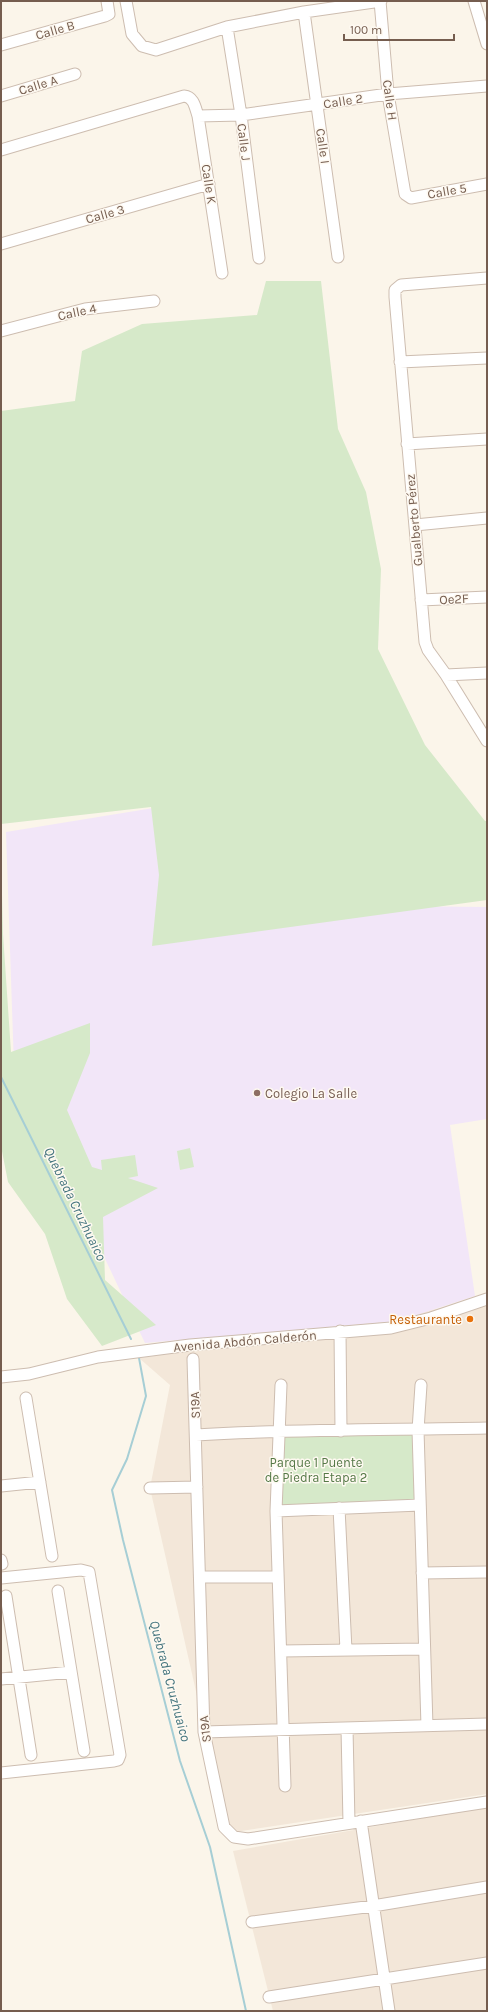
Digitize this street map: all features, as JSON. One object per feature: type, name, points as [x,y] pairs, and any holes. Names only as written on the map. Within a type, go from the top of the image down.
[{"type":"street","name":"Calle B","points":[[1,45],[109,14],[107,1]]},
{"type":"street","points":[[126,1],[132,34],[142,46],[156,50],[227,26],[304,12],[381,1]]},
{"type":"street","name":"Calle H","points":[[381,1],[388,94],[405,194],[407,197]]},
{"type":"street","points":[[474,1],[487,44]]},
{"type":"street","name":"Calle I","points":[[304,12],[338,257]]},
{"type":"street","name":"Calle J","points":[[227,26],[241,115],[259,258]]},
{"type":"street","name":"Calle A","points":[[1,96],[75,74]]},
{"type":"street","name":"Calle 2","points":[[198,116],[241,115],[388,94],[487,86]]},
{"type":"street","name":"Calle K","points":[[1,150],[184,96],[189,96],[193,101],[198,116],[222,273]]},
{"type":"street","name":"Calle 3","points":[[1,244],[209,184]]},
{"type":"street","name":"Calle 5","points":[[407,197],[411,198],[487,184]]},
{"type":"street","name":"Gualberto Pérez","points":[[487,278],[401,285],[395,290],[425,642],[431,655],[446,675],[487,741]]},
{"type":"street","name":"Calle 4","points":[[1,331],[85,309],[154,301]]},
{"type":"street","points":[[400,362],[487,358]]},
{"type":"street","points":[[407,444],[487,439]]},
{"type":"street","points":[[415,525],[487,518]]},
{"type":"street","name":"Oe2F","points":[[421,600],[487,597]]},
{"type":"street","points":[[446,675],[487,673]]},
{"type":"street","name":"Avenida Abdón Calderón","points":[[1,1377],[29,1374],[98,1357],[190,1345],[340,1331],[391,1328],[431,1318],[487,1299]]},
{"type":"street","points":[[340,1331],[341,1431]]},
{"type":"street","name":"S19A","points":[[193,1359],[204,1732],[224,1827],[234,1837],[248,1839],[487,1802]]},
{"type":"street","points":[[280,1385],[276,1511],[285,1786]]},
{"type":"street","points":[[421,1385],[418,1430],[427,1726]]},
{"type":"street","points":[[26,1398],[52,1556]]},
{"type":"street","points":[[196,1435],[278,1430],[341,1431],[487,1428]]},
{"type":"street","points":[[1,1486],[40,1482]]},
{"type":"street","points":[[150,1488],[197,1486]]},
{"type":"street","points":[[276,1511],[420,1505]]},
{"type":"street","points":[[339,1508],[346,1650]]},
{"type":"street","points":[[1,1560],[2,1564]]},
{"type":"street","points":[[1,1578],[81,1570],[89,1572],[120,1755],[118,1760],[114,1761],[1,1773]]},
{"type":"street","points":[[422,1572],[487,1572]]},
{"type":"street","points":[[200,1577],[278,1577]]},
{"type":"street","points":[[58,1591],[84,1751]]},
{"type":"street","points":[[6,1596],[31,1755]]},
{"type":"street","points":[[281,1651],[424,1649]]},
{"type":"street","points":[[1,1679],[71,1672]]},
{"type":"street","points":[[204,1732],[487,1724]]},
{"type":"street","points":[[347,1728],[349,1823]]},
{"type":"street","points":[[361,1821],[389,2011]]},
{"type":"street","points":[[252,1922],[373,1906],[487,1887]]},
{"type":"street","points":[[269,1997],[487,1963]]},
{"type":"shaded area","name":"Colegio La Salle","points":[[178,804],[391,906],[486,907],[487,1119],[450,1125],[475,1296],[398,1321],[145,1343],[14,1067],[6,832]]},
{"type":"shaded area","points":[[487,1299],[487,1794],[228,1833],[150,1488],[170,1385],[139,1358],[298,1336]]},
{"type":"shaded area","points":[[487,1807],[487,2011],[273,2011],[233,1851]]},
{"type":"green space","points":[[266,281],[321,281],[338,429],[366,492],[381,569],[378,649],[425,745],[485,821],[487,821],[487,900],[152,946],[159,875],[151,807],[1,824],[1,411],[75,401],[82,351],[142,324],[257,315]]},
{"type":"green space","points":[[1,854],[3,934],[11,1052],[90,1023],[90,1053],[67,1110],[92,1167],[102,1170],[101,1160],[135,1155],[138,1176],[128,1178],[158,1188],[103,1217],[105,1280],[156,1325],[102,1346],[67,1299],[45,1234],[8,1182],[1,1146]]},
{"type":"green space","points":[[190,1148],[194,1167],[180,1170],[177,1151]]},
{"type":"green space","name":"Parque 1 Puente de Piedra Etapa 2","points":[[278,1430],[418,1430],[420,1505],[276,1511]]},
{"type":"waterway","name":"Quebrada Cruzhuaico","points":[[1,1077],[131,1339]]},
{"type":"waterway","name":"Quebrada Cruzhuaico","points":[[139,1358],[146,1396],[127,1459],[112,1490],[123,1540],[180,1761],[210,1847],[246,2011]]},
{"type":"place","name":"Colegio La Salle","points":[[257,1093]]},
{"type":"place","name":"Restaurante","points":[[470,1319]]}]
